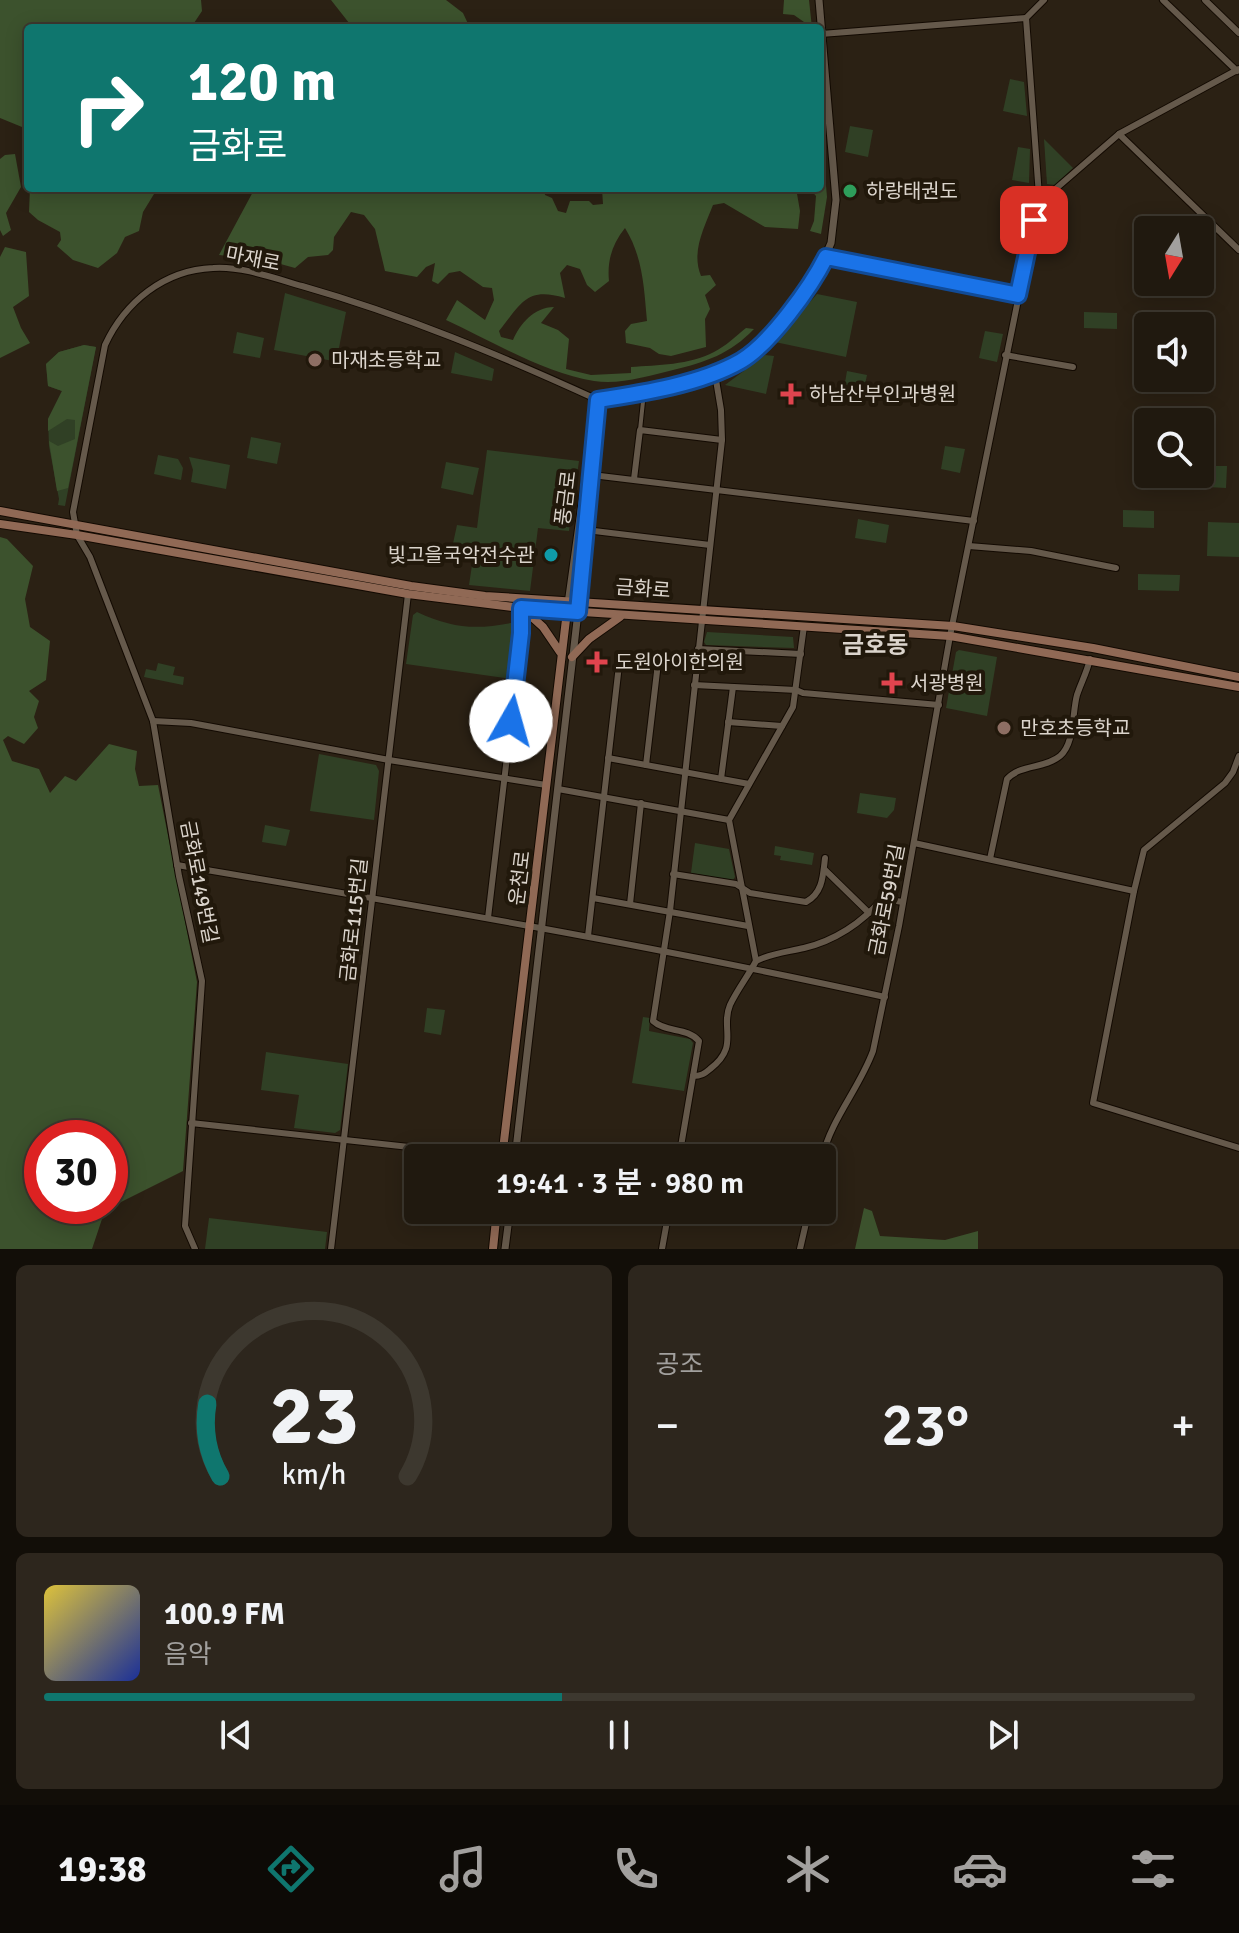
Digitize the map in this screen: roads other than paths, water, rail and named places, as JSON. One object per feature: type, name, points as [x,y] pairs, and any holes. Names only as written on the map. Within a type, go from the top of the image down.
[{"type":"main road","name":"금화로","points":[[0,511],[411,586],[485,596],[571,604],[702,609],[953,626],[1093,648],[1239,677]]},
{"type":"main road","name":"금화로","points":[[0,524],[408,594],[521,608],[571,604]]},
{"type":"main road","name":"금화로","points":[[571,604],[578,612],[622,616],[950,636],[1239,687]]},
{"type":"main road","name":"운천로","points":[[504,1144],[561,654],[571,604]]},
{"type":"main road","points":[[521,608],[543,627],[561,654]]},
{"type":"main road","points":[[572,657],[589,639],[622,616]]},
{"type":"main road","points":[[493,1249],[496,1224]]},
{"type":"street","points":[[819,0],[820,24]]},
{"type":"street","points":[[824,34],[1026,18],[1044,0]]},
{"type":"street","points":[[1039,196],[1052,192],[1119,134],[1238,71],[1163,0]]},
{"type":"street","points":[[1205,0],[1238,30]]},
{"type":"street","name":"금화로59번길","points":[[825,1144],[871,1059],[885,997],[950,636],[1039,196],[1026,18]]},
{"type":"street","points":[[598,400],[715,374],[743,360],[763,343],[815,279],[826,257],[834,227],[836,200],[824,67]]},
{"type":"street","points":[[1119,134],[1239,250]]},
{"type":"street","points":[[826,257],[1018,295]]},
{"type":"street","name":"마재로","points":[[77,535],[73,512],[105,345],[113,327],[130,306],[174,275],[215,267],[237,269],[334,295],[439,332],[598,400]]},
{"type":"street","points":[[1005,355],[1073,367]]},
{"type":"street","points":[[681,1144],[699,1041],[694,1035],[659,1027],[653,1021],[670,911],[722,440],[715,374]]},
{"type":"street","points":[[634,479],[645,392]]},
{"type":"street","name":"풍금로","points":[[571,604],[586,530],[598,400]]},
{"type":"street","name":"풍금로","points":[[571,604],[592,420],[598,400]]},
{"type":"street","points":[[640,430],[722,440]]},
{"type":"street","points":[[592,475],[974,521]]},
{"type":"street","points":[[586,530],[710,545]]},
{"type":"street","name":"금화로149번길","points":[[77,535],[90,557],[153,721],[177,865],[202,981],[185,1226],[195,1249]]},
{"type":"street","points":[[969,546],[1031,551],[1116,568]]},
{"type":"street","name":"금화로115번길","points":[[331,1249],[408,594]]},
{"type":"street","points":[[488,918],[521,633],[521,608]]},
{"type":"street","name":"운천로","points":[[514,1144],[578,612]]},
{"type":"street","points":[[754,964],[729,820],[793,707],[804,626]]},
{"type":"street","points":[[698,649],[801,654]]},
{"type":"street","points":[[990,859],[1007,779],[1016,771],[1043,765],[1062,754],[1068,743],[1077,695],[1090,659]]},
{"type":"street","points":[[646,765],[658,663]]},
{"type":"street","points":[[588,936],[619,665],[696,665]]},
{"type":"street","points":[[694,685],[796,690],[939,705]]},
{"type":"street","points":[[721,779],[733,687]]},
{"type":"street","points":[[153,721],[191,723],[546,785]]},
{"type":"street","points":[[728,722],[782,726]]},
{"type":"street","points":[[1239,756],[1225,783],[1144,850],[1093,1103],[1239,1148]]},
{"type":"street","points":[[608,758],[749,784]]},
{"type":"street","points":[[558,789],[729,820]]},
{"type":"street","points":[[630,904],[641,803]]},
{"type":"street","points":[[914,843],[1134,891]]},
{"type":"street","points":[[673,874],[736,884],[750,893],[808,901],[820,889],[825,858]]},
{"type":"street","points":[[177,865],[754,964],[885,997]]},
{"type":"street","points":[[824,869],[869,913]]},
{"type":"street","points":[[593,898],[748,926]]},
{"type":"street","points":[[693,1076],[702,1076],[725,1053],[729,1037],[729,1009],[754,964],[784,950],[807,947],[838,935],[869,913],[882,899],[903,902]]},
{"type":"street","points":[[191,1123],[404,1147]]},
{"type":"street","points":[[505,1249],[508,1224]]},
{"type":"street","points":[[662,1249],[666,1224]]},
{"type":"street","points":[[800,1249],[806,1224]]},
{"type":"place","name":"하랑태권도","points":[[850,191]]},
{"type":"place","name":"마재초등학교","points":[[315,360]]},
{"type":"place","name":"하남산부인과병원","points":[[791,394]]},
{"type":"place","name":"빛고을국악전수관","points":[[551,555]]},
{"type":"place","name":"도원아이한의원","points":[[597,662]]},
{"type":"place","name":"서광병원","points":[[892,683]]},
{"type":"place","name":"만호초등학교","points":[[1004,728]]},
{"type":"district","name":"금호동","points":[[875,645]]}]
